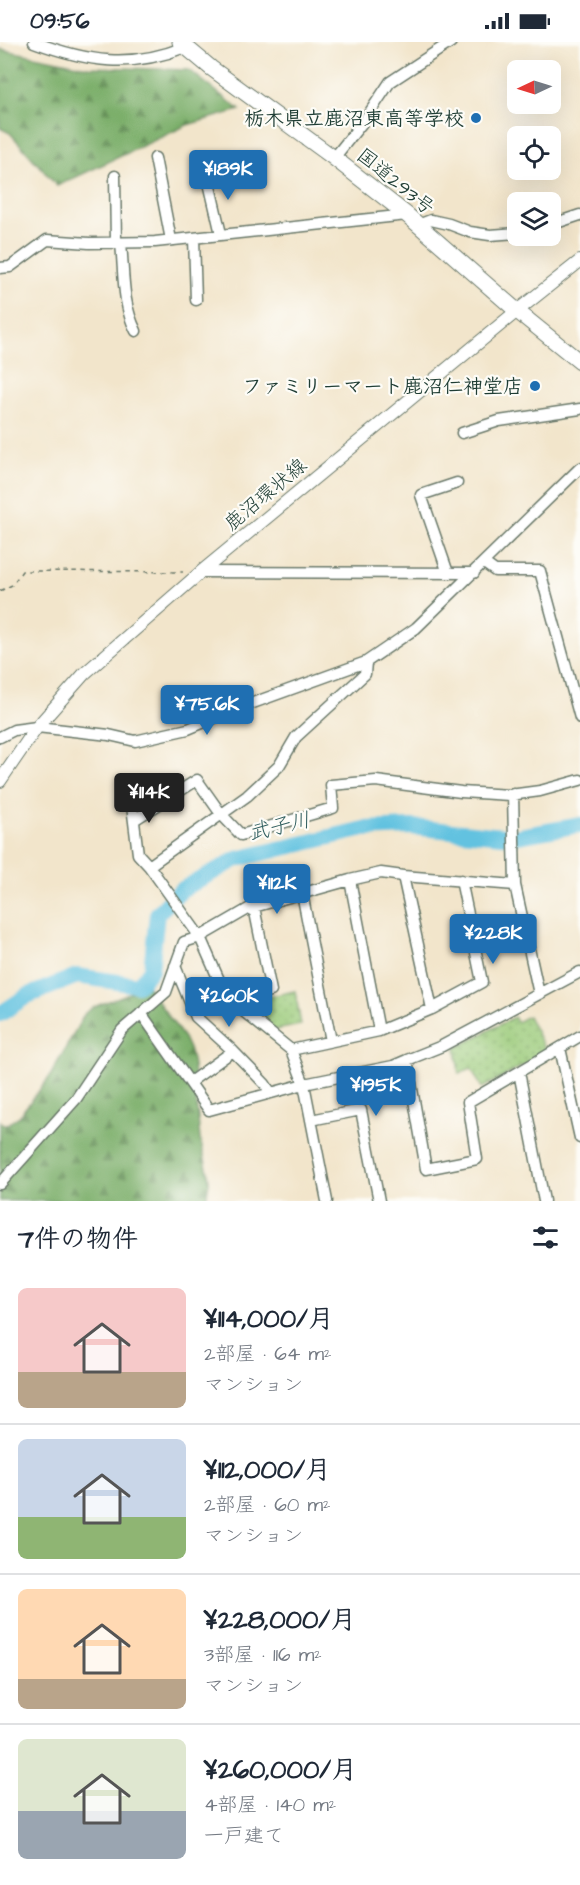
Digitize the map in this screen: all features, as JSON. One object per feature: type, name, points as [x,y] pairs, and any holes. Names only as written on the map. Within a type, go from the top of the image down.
[{"type":"highway","name":"国道293号","points":[[183,44],[211,68],[334,158],[412,220],[580,362]]},
{"type":"main road","name":"鹿沼環状線","points":[[0,781],[37,728],[84,674],[201,572],[580,261]]},
{"type":"street","points":[[34,42],[74,56],[94,60],[151,58],[183,44]]},
{"type":"street","points":[[334,158],[366,118],[390,82],[451,42]]},
{"type":"street","points":[[154,158],[171,240]]},
{"type":"street","points":[[207,174],[221,234]]},
{"type":"street","points":[[115,176],[118,243],[125,297],[129,316],[136,331]]},
{"type":"street","points":[[561,221],[580,215]]},
{"type":"street","points":[[0,268],[10,267],[47,240],[118,243],[412,220],[431,220],[470,232],[490,235],[507,234]]},
{"type":"street","points":[[194,237],[196,300]]},
{"type":"street","points":[[462,433],[499,421],[580,409]]},
{"type":"street","points":[[0,737],[14,730],[37,728],[109,735],[135,741],[188,729],[366,662],[416,628],[580,468]]},
{"type":"street","points":[[448,573],[421,495],[457,483]]},
{"type":"street","points":[[484,562],[495,571],[540,571],[580,718]]},
{"type":"street","points":[[201,572],[474,573]]},
{"type":"street","points":[[149,866],[247,796],[279,766],[296,737],[365,674],[366,662]]},
{"type":"street","points":[[134,820],[197,780],[220,814],[241,835],[333,808],[331,785],[376,781],[461,792],[513,794],[540,791],[580,780]]},
{"type":"street","points":[[130,790],[138,854],[200,938],[227,998],[291,1050],[303,1084],[327,1201]]},
{"type":"street","points":[[513,794],[515,885],[538,994]]},
{"type":"street","points":[[0,1184],[76,1099],[122,1030],[166,992],[184,942],[200,938],[254,907],[381,873],[515,885]]},
{"type":"street","points":[[403,876],[432,1009]]},
{"type":"street","points":[[350,880],[379,1030]]},
{"type":"street","points":[[291,1050],[379,1030],[432,1009],[482,982],[461,880]]},
{"type":"street","points":[[302,893],[331,1041]]},
{"type":"street","points":[[234,1003],[246,997],[272,991],[254,907]]},
{"type":"street","points":[[175,966],[196,1017],[266,1084],[271,1093]]},
{"type":"street","points":[[141,1013],[209,1110],[303,1084],[393,1066],[442,1046],[580,972]]},
{"type":"street","points":[[407,1060],[426,1169],[477,1159],[468,1102],[580,1036]]},
{"type":"street","points":[[560,1048],[580,1138]]},
{"type":"street","points":[[189,1082],[233,1051]]},
{"type":"street","points":[[519,1072],[543,1201]]},
{"type":"street","points":[[311,1120],[360,1110],[379,1201]]},
{"type":"path","points":[[0,591],[12,585],[22,571],[201,572]]},
{"type":"green space","points":[[0,49],[88,67],[189,70],[240,110],[187,125],[57,186],[10,133],[0,128]]},
{"type":"green space","points":[[147,986],[184,1038],[190,1051],[200,1139],[208,1172],[206,1201],[0,1201],[0,1121],[5,1126],[19,1116],[49,1078],[85,1013],[94,1007]]},
{"type":"green space","points":[[295,991],[301,1025],[271,1031],[248,1009],[249,1001]]},
{"type":"green space","points":[[528,1016],[547,1053],[482,1088],[471,1068],[459,1074],[456,1048],[514,1017],[517,1022]]},
{"type":"waterway","name":"武子川","points":[[0,1014],[27,996],[77,976],[138,985],[151,970],[157,914],[181,890],[237,859],[364,829],[411,827],[513,837],[580,825]]},
{"type":"place","name":"栃木県立鹿沼東高等学校","points":[[476,118]]},
{"type":"place","name":"ファミリーマート鹿沼仁神堂店","points":[[535,386]]}]
